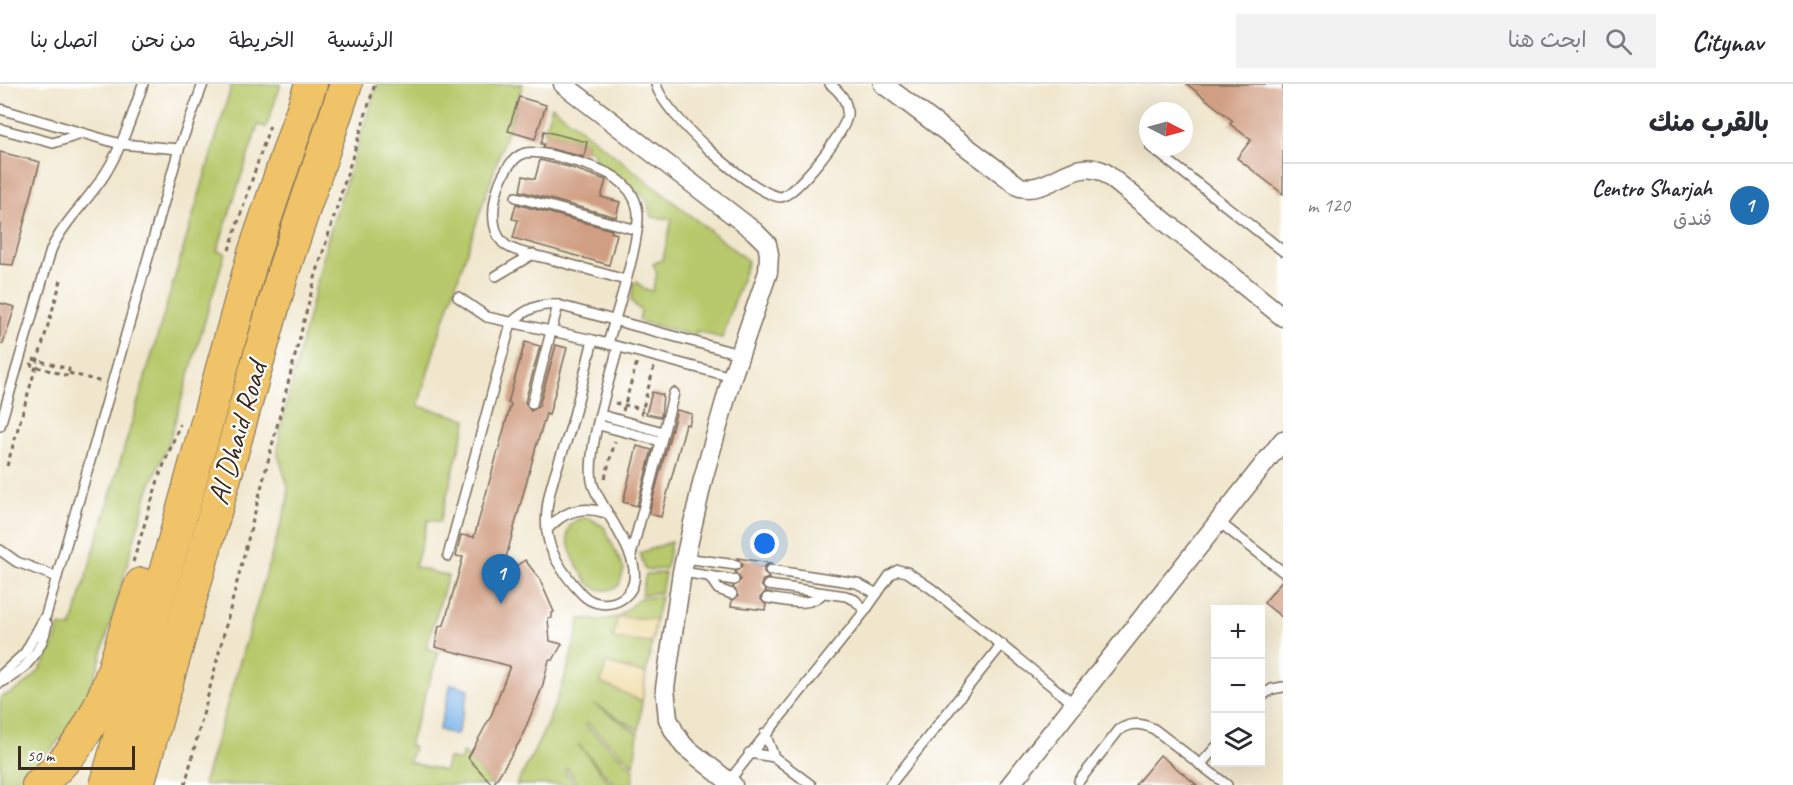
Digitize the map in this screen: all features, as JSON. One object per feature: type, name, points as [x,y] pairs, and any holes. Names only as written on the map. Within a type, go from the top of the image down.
[{"type":"highway","name":"Al Dhaid Road","points":[[106,785],[253,256],[311,84]]},
{"type":"highway","name":"Al Dhaid Road","points":[[138,785],[284,269],[346,84]]},
{"type":"highway","points":[[38,785],[67,760],[91,725],[109,684],[147,568],[190,480]]},
{"type":"highway","points":[[159,785],[192,660],[193,623],[189,601]]},
{"type":"street","points":[[563,84],[754,231],[766,244],[769,254],[768,272],[732,377],[703,479],[684,565],[665,688],[668,719],[684,746],[730,783]]},
{"type":"street","points":[[883,84],[1020,187],[1039,187],[1086,168],[1104,172],[1283,317]]},
{"type":"street","points":[[1010,785],[1283,440]]},
{"type":"lane","points":[[0,426],[51,250],[62,229],[106,173],[143,84]]},
{"type":"lane","points":[[0,676],[15,664],[33,641],[50,601],[179,149],[203,84]]},
{"type":"lane","points":[[656,84],[658,93],[669,109],[692,135],[764,192],[781,197],[796,189],[846,121],[845,99],[830,84]]},
{"type":"lane","points":[[0,109],[120,144],[179,149]]},
{"type":"lane","points":[[1,129],[53,143],[81,134]]},
{"type":"lane","points":[[608,344],[625,280],[637,230],[638,208],[632,196],[614,177],[543,153],[524,154],[516,158],[505,172],[492,219],[493,229],[505,245],[625,280]]},
{"type":"lane","points":[[1162,156],[1283,251]]},
{"type":"lane","points":[[516,197],[637,230]]},
{"type":"lane","points":[[496,276],[533,254]]},
{"type":"lane","points":[[458,297],[487,317],[593,340],[732,377]]},
{"type":"lane","points":[[448,556],[511,322],[537,306],[558,305],[740,354]]},
{"type":"lane","points":[[532,404],[558,305]]},
{"type":"lane","points":[[593,340],[550,494],[547,531],[555,558],[563,571],[579,591],[593,602],[609,603],[628,593],[636,573],[631,555],[606,513],[591,474],[591,455],[618,347]]},
{"type":"lane","points":[[631,555],[674,393]]},
{"type":"lane","points":[[600,420],[662,437]]},
{"type":"lane","points":[[547,531],[563,515],[573,511],[595,510],[606,513]]},
{"type":"lane","points":[[1219,522],[1283,572]]},
{"type":"lane","points":[[0,550],[17,562],[57,577]]},
{"type":"lane","points":[[684,565],[736,565]]},
{"type":"lane","points":[[684,565],[709,576],[734,580]]},
{"type":"lane","points":[[770,570],[857,583],[877,594]]},
{"type":"lane","points":[[730,783],[749,753],[865,611],[890,575],[898,570],[907,572],[932,589],[1074,704]]},
{"type":"lane","points":[[709,576],[718,589],[732,594]]},
{"type":"lane","points":[[768,585],[851,597],[865,611]]},
{"type":"lane","points":[[766,598],[806,603],[816,600],[823,593]]},
{"type":"lane","points":[[0,683],[13,677],[34,657],[46,631],[50,601]]},
{"type":"lane","points":[[890,785],[1002,644]]},
{"type":"lane","points":[[1265,694],[1272,689],[1283,687]]},
{"type":"lane","points":[[1079,781],[1114,735],[1125,726],[1132,724],[1154,729],[1227,785]]},
{"type":"lane","points":[[765,733],[774,757]]},
{"type":"lane","points":[[1200,765],[1211,752]]},
{"type":"lane","points":[[749,753],[774,757],[811,785]]},
{"type":"path","points":[[185,785],[315,278],[375,84]]},
{"type":"path","points":[[226,258],[274,116]]},
{"type":"path","points":[[38,360],[62,277]]},
{"type":"path","points":[[69,373],[69,369],[38,360],[33,359],[31,365],[111,385]]},
{"type":"path","points":[[8,466],[36,367]]},
{"type":"path","points":[[131,569],[159,477],[176,439],[182,416]]},
{"type":"green space","points":[[232,84],[281,84],[266,127],[258,125],[217,251],[225,253],[169,442],[148,491],[98,667],[86,701],[67,731],[42,760],[7,785],[0,785],[0,697],[22,686],[39,670],[51,650],[59,626],[71,628]]},
{"type":"green space","points":[[377,84],[523,84],[438,338],[418,406],[467,419],[440,522],[428,520],[415,567],[448,576],[426,648],[439,652],[409,745],[414,747],[409,762],[445,771],[448,758],[460,761],[463,752],[493,785],[203,785],[288,500],[288,486],[278,455],[280,430],[327,241]]},
{"type":"green space","points":[[552,106],[748,261],[722,338],[696,331],[695,336],[639,321],[641,311],[631,301],[633,284],[637,282],[644,289],[652,291],[657,274],[653,264],[663,259],[672,219],[651,217],[647,199],[598,166],[593,152],[586,150],[587,142],[544,131]]},
{"type":"green space","points":[[589,518],[604,527],[624,569],[619,585],[612,589],[600,590],[589,584],[572,556],[568,534],[570,526],[577,520]]},
{"type":"green space","points":[[671,542],[666,569],[645,570],[640,553]]},
{"type":"green space","points":[[665,573],[661,592],[641,595],[646,574]]},
{"type":"green space","points":[[661,596],[656,619],[618,617],[640,598]]},
{"type":"green space","points":[[618,617],[613,638],[652,643],[646,674],[607,663],[601,682],[642,701],[639,730],[594,704],[638,733],[634,765],[587,723],[585,725],[634,769],[632,785],[615,785],[578,744],[611,785],[578,785],[567,768],[565,771],[575,785],[516,785],[555,705],[563,684],[580,619],[601,620]]},
{"type":"sand","points":[[618,617],[656,619],[652,643],[613,639]]},
{"type":"sand","points":[[606,663],[646,674],[642,701],[601,683]]},
{"type":"water","points":[[451,684],[469,689],[457,735],[439,730]]},
{"type":"building","points":[[1187,84],[1283,84],[1283,194],[1237,158],[1251,140],[1230,124],[1233,121]]},
{"type":"building","points":[[519,97],[546,105],[535,139],[508,131]]},
{"type":"building","points":[[544,131],[587,142],[584,157],[543,147],[544,144],[541,144]]},
{"type":"building","points":[[0,152],[40,162],[13,265],[0,264]]},
{"type":"building","points":[[540,160],[606,180],[601,197],[620,202],[616,217],[520,191],[523,176],[535,179]]},
{"type":"building","points":[[516,204],[612,230],[611,232],[617,234],[609,265],[513,238],[518,220],[512,219]]},
{"type":"building","points":[[0,303],[15,307],[3,344],[0,344]]},
{"type":"building","points":[[525,342],[540,346],[525,402],[531,411],[539,406],[556,345],[567,348],[549,415],[546,414],[536,447],[501,576],[525,560],[539,578],[554,612],[552,618],[548,619],[550,641],[562,644],[553,660],[549,660],[542,688],[520,741],[493,785],[468,758],[491,716],[510,666],[435,647],[439,626],[444,625],[463,557],[456,556],[461,535],[474,537],[511,404],[508,403]]},
{"type":"building","points":[[652,392],[663,395],[661,417],[646,414]]},
{"type":"building","points":[[677,410],[692,414],[689,425],[686,424],[661,517],[650,514],[650,509]]},
{"type":"building","points":[[637,446],[652,450],[637,506],[623,502]]},
{"type":"building","points":[[737,558],[771,563],[764,566],[764,572],[769,578],[763,580],[761,585],[766,591],[760,598],[766,605],[765,610],[731,606],[732,601],[738,596],[733,587],[741,580],[735,572],[743,565]]},
{"type":"building","points":[[1283,579],[1283,618],[1264,603]]},
{"type":"building","points":[[1160,755],[1197,785],[1135,785]]},
{"type":"place","name":"Centro Sharjah","points":[[501,604]]}]
